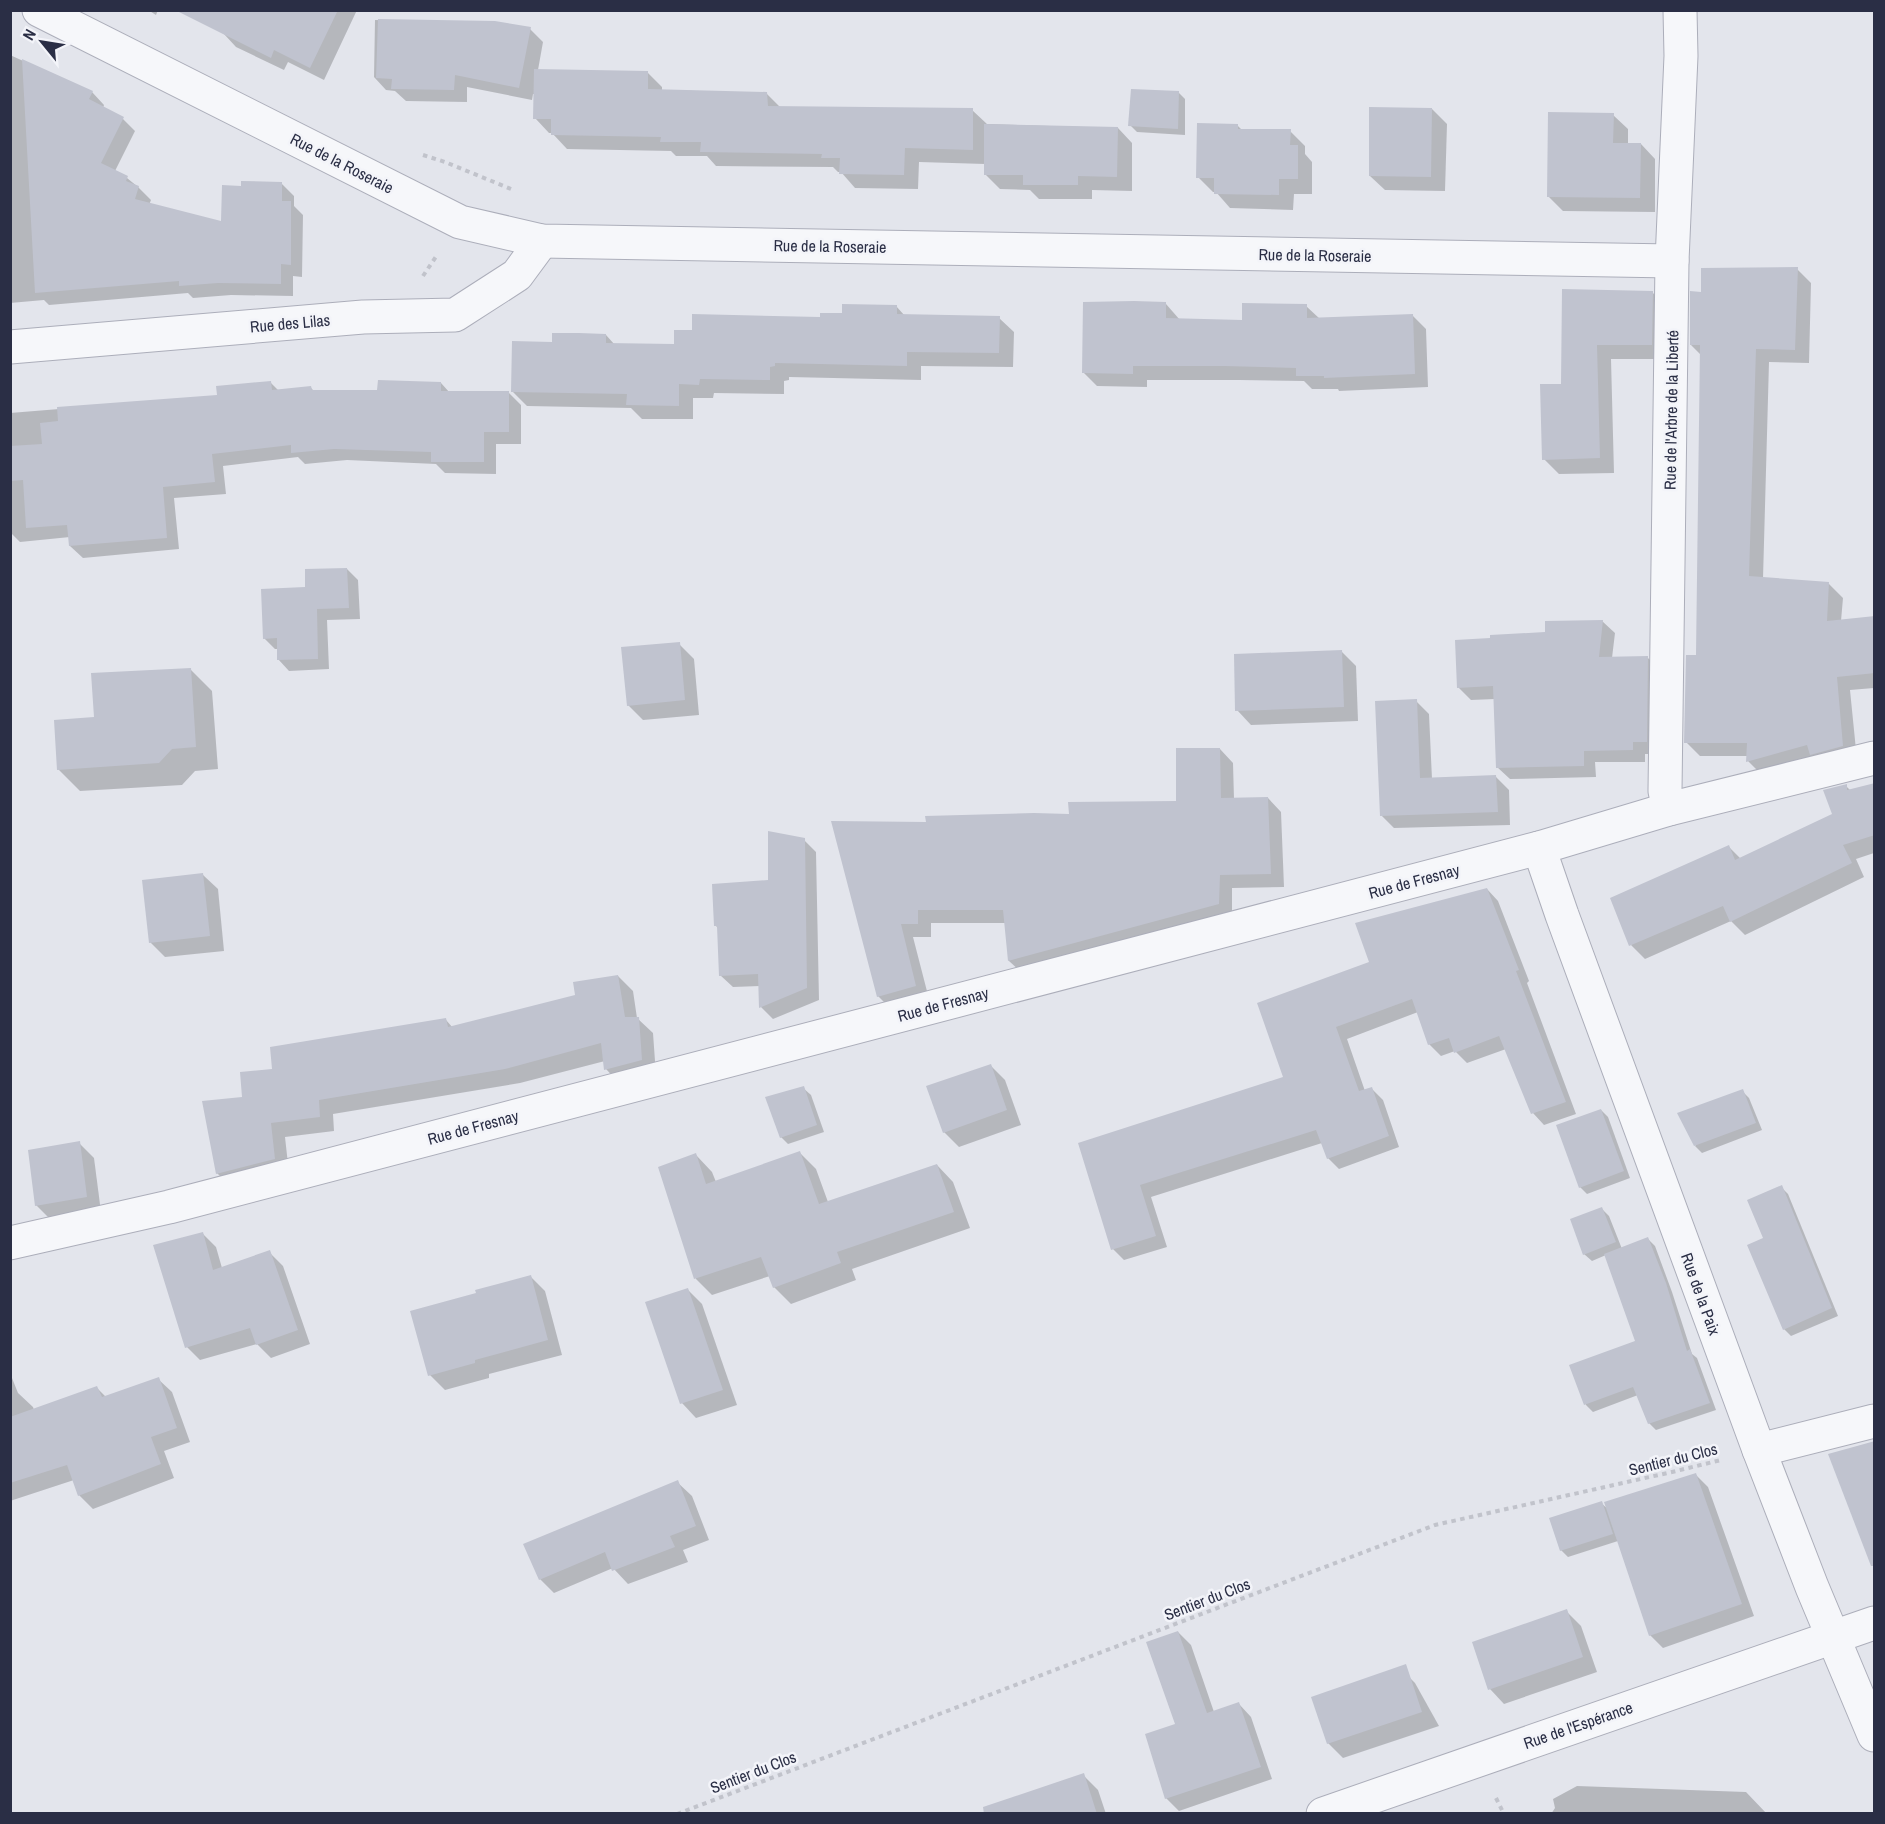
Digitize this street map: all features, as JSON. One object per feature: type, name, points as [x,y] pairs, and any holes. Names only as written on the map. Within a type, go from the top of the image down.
[{"type":"street","name":"Rue de la Roseraie","points":[[39,10],[460,222],[542,241],[1672,261]]},
{"type":"street","name":"Rue de l'Arbre de la Liberté","points":[[1669,809],[1665,791],[1672,261],[1681,56],[1680,10]]},
{"type":"street","name":"Rue des Lilas","points":[[10,347],[363,317],[455,315],[517,275],[542,241]]},
{"type":"street","name":"Rue de Fresnay","points":[[10,1243],[169,1207],[1539,848],[1669,809],[1875,758]]},
{"type":"street","name":"Rue de la Paix","points":[[1539,848],[1759,1450],[1812,1587],[1875,1735]]},
{"type":"street","points":[[1759,1450],[1875,1421]]},
{"type":"street","name":"Rue de l'Espérance","points":[[1323,1814],[1875,1623]]},
{"type":"path","points":[[395,316],[460,222]]},
{"type":"path","name":"Sentier du Clos","points":[[677,1814],[1435,1525],[1672,1473],[1759,1450]]},
{"type":"building","points":[[175,10],[338,10],[310,68],[274,50],[271,58]]},
{"type":"building","points":[[378,19],[495,21],[531,27],[519,88],[455,75],[454,90],[391,89],[392,79],[376,78]]},
{"type":"building","points":[[22,59],[93,91],[89,99],[124,117],[101,163],[128,176],[126,181],[139,186],[135,199],[221,221],[222,185],[241,186],[241,181],[282,182],[282,201],[291,201],[291,265],[281,264],[281,284],[218,283],[179,286],[179,281],[35,293]]},
{"type":"building","points":[[534,69],[648,71],[648,89],[767,92],[768,106],[973,108],[973,150],[905,148],[904,175],[839,174],[840,158],[821,158],[822,154],[700,152],[701,142],[660,142],[661,137],[551,135],[551,119],[533,119]]},
{"type":"building","points":[[1131,89],[1179,91],[1178,129],[1128,126]]},
{"type":"building","points":[[1369,107],[1432,108],[1431,177],[1369,176]]},
{"type":"building","points":[[1548,112],[1614,113],[1613,143],[1641,143],[1640,198],[1547,197]]},
{"type":"building","points":[[1197,123],[1238,124],[1238,129],[1291,129],[1290,145],[1298,145],[1298,179],[1279,179],[1279,195],[1214,194],[1214,178],[1196,178]]},
{"type":"building","points":[[984,124],[1118,127],[1117,177],[1078,176],[1078,185],[1023,185],[1023,175],[984,175]]},
{"type":"building","points":[[1798,267],[1795,350],[1756,349],[1749,576],[1829,582],[1827,621],[1875,616],[1875,673],[1837,677],[1843,746],[1810,755],[1807,745],[1746,762],[1747,743],[1684,743],[1686,655],[1696,655],[1700,345],[1690,345],[1690,291],[1701,292],[1701,268]]},
{"type":"building","points":[[1562,289],[1653,291],[1652,345],[1597,345],[1600,458],[1542,460],[1540,384],[1561,384]]},
{"type":"building","points":[[1083,302],[1166,302],[1166,318],[1242,320],[1242,303],[1307,304],[1307,318],[1413,314],[1415,374],[1324,378],[1324,376],[1296,376],[1296,368],[1224,366],[1133,366],[1133,374],[1082,373]]},
{"type":"building","points":[[842,304],[897,305],[897,314],[1000,316],[999,353],[907,352],[907,366],[775,363],[775,366],[770,367],[770,380],[700,379],[699,385],[679,384],[679,406],[626,405],[627,394],[511,392],[512,341],[552,342],[552,333],[579,333],[606,334],[606,343],[674,344],[674,330],[692,330],[692,314],[820,317],[820,313],[842,313]]},
{"type":"building","points":[[378,380],[441,382],[441,391],[509,391],[509,432],[484,432],[484,462],[431,462],[431,452],[334,449],[291,453],[291,445],[212,454],[215,482],[163,487],[167,538],[69,546],[67,525],[26,528],[23,480],[10,481],[10,446],[42,444],[40,423],[58,421],[57,407],[217,395],[216,386],[271,381],[272,390],[311,386],[312,390],[377,390]]},
{"type":"building","points":[[347,568],[349,608],[317,609],[318,659],[277,660],[277,638],[263,639],[261,589],[305,587],[305,569]]},
{"type":"building","points":[[1603,620],[1599,657],[1648,656],[1647,742],[1633,742],[1633,750],[1584,751],[1584,766],[1496,768],[1493,686],[1457,688],[1455,640],[1490,638],[1490,635],[1545,632],[1545,621]]},
{"type":"building","points":[[680,642],[685,700],[627,706],[621,647]]},
{"type":"building","points":[[1342,650],[1344,707],[1235,711],[1234,654]]},
{"type":"building","points":[[191,668],[196,747],[172,749],[159,763],[57,770],[54,720],[94,717],[91,673]]},
{"type":"building","points":[[1417,699],[1420,778],[1496,775],[1498,812],[1380,816],[1375,701]]},
{"type":"building","points":[[1176,748],[1220,748],[1221,798],[1268,797],[1271,874],[1220,875],[1219,904],[1008,961],[1003,910],[918,910],[918,924],[901,924],[916,986],[877,997],[831,821],[926,822],[925,816],[1069,814],[1068,802],[1176,801]]},
{"type":"building","points":[[1875,783],[1875,835],[1843,845],[1852,863],[1730,922],[1723,906],[1629,946],[1610,898],[1729,845],[1735,860],[1832,814],[1823,790],[1847,784],[1847,790]]},
{"type":"building","points":[[768,831],[805,838],[807,988],[759,1008],[758,974],[719,976],[712,884],[768,880]]},
{"type":"building","points":[[203,873],[210,936],[149,943],[142,880]]},
{"type":"building","points":[[1487,888],[1566,1102],[1531,1114],[1499,1036],[1454,1053],[1449,1038],[1428,1045],[1412,999],[1336,1027],[1359,1091],[1372,1087],[1389,1136],[1327,1159],[1316,1130],[1140,1185],[1156,1236],[1111,1250],[1078,1143],[1283,1077],[1257,1003],[1369,962],[1355,923]]},
{"type":"building","points":[[618,975],[625,1017],[639,1017],[642,1060],[604,1070],[601,1043],[505,1069],[319,1100],[320,1117],[271,1123],[275,1159],[216,1174],[202,1101],[242,1097],[240,1072],[272,1069],[270,1047],[446,1018],[448,1027],[575,995],[573,982]]},
{"type":"building","points":[[991,1064],[1007,1110],[943,1133],[926,1086]]},
{"type":"building","points":[[804,1086],[817,1125],[780,1138],[765,1097]]},
{"type":"building","points":[[1743,1089],[1756,1123],[1694,1146],[1677,1113]]},
{"type":"building","points":[[1601,1109],[1624,1171],[1579,1188],[1556,1125]]},
{"type":"building","points":[[80,1141],[87,1197],[35,1206],[28,1150]]},
{"type":"building","points":[[800,1151],[819,1204],[937,1164],[954,1212],[837,1252],[841,1263],[773,1288],[761,1257],[694,1279],[658,1167],[696,1153],[706,1184]]},
{"type":"building","points":[[1782,1185],[1832,1308],[1783,1330],[1747,1245],[1763,1238],[1747,1200]]},
{"type":"building","points":[[1602,1207],[1616,1242],[1583,1255],[1570,1219]]},
{"type":"building","points":[[203,1232],[213,1270],[270,1250],[298,1330],[256,1345],[250,1328],[185,1348],[153,1245]]},
{"type":"building","points":[[1648,1237],[1666,1283],[1687,1351],[1690,1349],[1710,1403],[1648,1424],[1633,1387],[1584,1405],[1569,1365],[1635,1341],[1604,1254]]},
{"type":"building","points":[[531,1275],[548,1340],[475,1360],[475,1363],[428,1376],[410,1311]]},
{"type":"building","points":[[688,1288],[723,1390],[680,1404],[645,1302]]},
{"type":"building","points":[[159,1377],[177,1428],[151,1437],[161,1464],[78,1496],[67,1465],[10,1483],[10,1417],[97,1386],[102,1397]]},
{"type":"building","points":[[1875,1441],[1875,1566],[1871,1566],[1828,1454]]},
{"type":"building","points":[[1696,1473],[1742,1604],[1649,1636],[1604,1502]]},
{"type":"building","points":[[678,1480],[696,1526],[670,1536],[675,1547],[612,1571],[605,1552],[539,1580],[523,1544]]},
{"type":"building","points":[[1602,1501],[1613,1534],[1560,1551],[1549,1518]]},
{"type":"building","points":[[1567,1609],[1583,1657],[1488,1690],[1472,1642]]},
{"type":"building","points":[[1178,1631],[1207,1713],[1239,1702],[1261,1767],[1165,1799],[1145,1734],[1175,1724],[1146,1642]]},
{"type":"building","points":[[1406,1664],[1422,1712],[1327,1744],[1311,1697]]},
{"type":"building","points":[[1084,1773],[1097,1814],[984,1814],[983,1807]]}]
